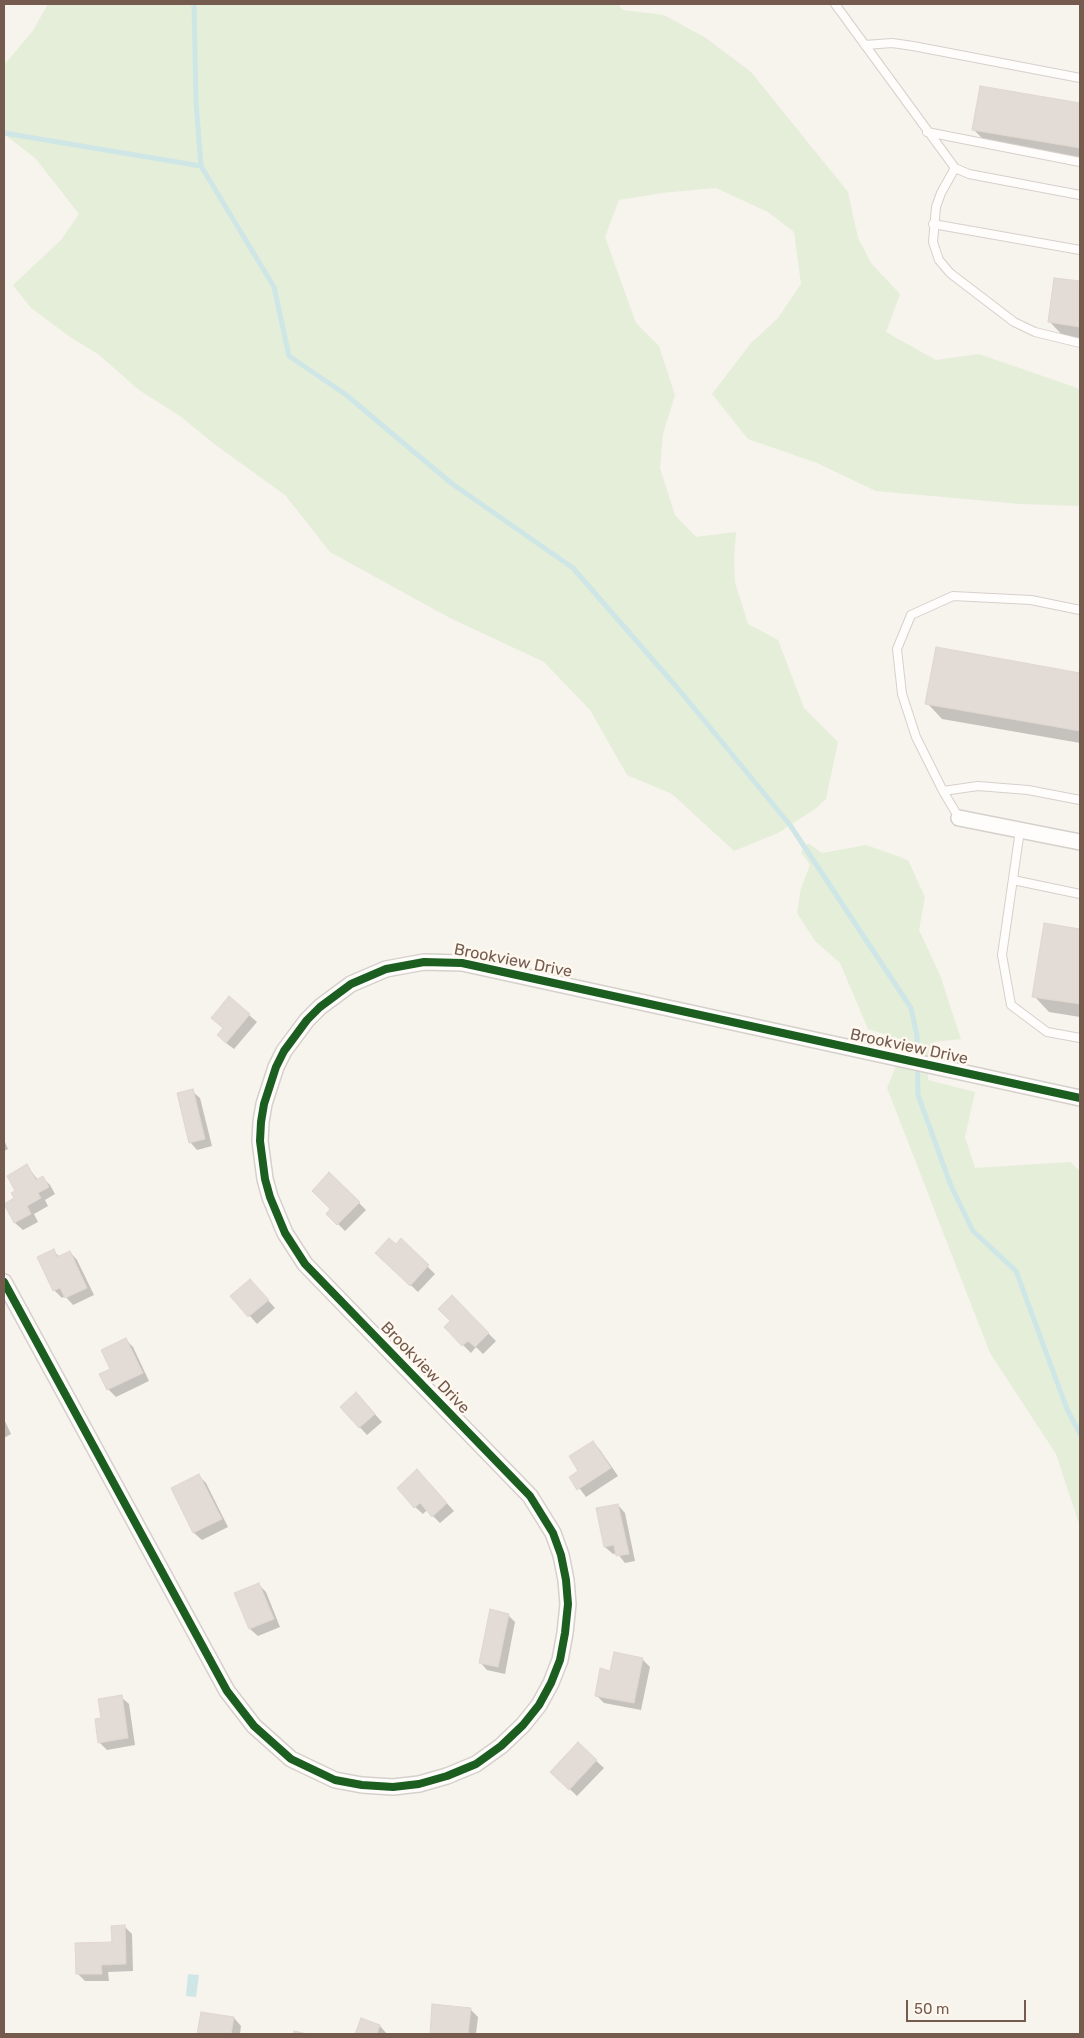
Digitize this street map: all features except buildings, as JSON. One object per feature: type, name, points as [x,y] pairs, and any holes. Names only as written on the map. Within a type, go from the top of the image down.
[{"type":"street","points":[[959,818],[1080,842]]},
{"type":"street","name":"Brookview Drive","points":[[4,1282],[228,1691],[254,1726],[291,1759],[335,1780],[362,1785],[419,1784],[447,1776],[476,1764],[501,1746],[523,1726],[539,1705],[551,1683],[560,1660],[568,1604],[566,1580],[561,1555],[553,1533],[543,1514],[530,1496],[305,1264],[285,1232],[270,1197],[265,1179],[260,1141],[264,1104],[269,1085],[290,1043],[307,1020],[320,1007],[351,984],[386,969],[424,962],[443,961],[480,966],[1080,1098]]},
{"type":"lane","points":[[834,4],[955,168],[969,174],[1080,195]]},
{"type":"lane","points":[[865,45],[892,43],[913,46],[1080,78]]},
{"type":"lane","points":[[927,132],[1080,162]]},
{"type":"lane","points":[[955,168],[941,193],[933,224],[933,242],[939,260],[950,273],[1014,322],[1035,332],[1080,344]]},
{"type":"lane","points":[[933,224],[1080,250]]},
{"type":"lane","points":[[959,818],[942,792],[916,737],[902,694],[897,649],[911,615],[953,596],[1031,600],[1080,610]]},
{"type":"lane","points":[[942,792],[978,786],[1028,790],[1080,800]]},
{"type":"lane","points":[[1020,830],[1002,955],[1010,1005],[1047,1032],[1080,1038]]},
{"type":"lane","points":[[1013,880],[1080,894]]},
{"type":"green space","points":[[48,4],[618,4],[623,10],[664,15],[706,38],[751,72],[848,192],[858,238],[871,263],[900,294],[886,332],[936,360],[979,354],[1080,389],[1080,506],[1021,504],[876,491],[817,463],[748,439],[712,394],[751,343],[778,318],[801,284],[794,232],[768,212],[716,188],[662,193],[619,200],[605,237],[636,323],[659,346],[675,395],[663,434],[660,468],[675,515],[696,537],[736,532],[735,582],[748,624],[778,640],[804,708],[838,742],[826,799],[815,809],[778,833],[734,851],[672,794],[627,775],[590,710],[544,662],[450,618],[330,552],[285,495],[217,446],[180,416],[139,390],[98,354],[70,337],[30,307],[13,285],[61,240],[79,214],[36,159],[4,134],[4,65],[32,32]]},
{"type":"green space","points":[[808,843],[822,853],[866,845],[908,860],[925,897],[919,930],[940,975],[961,1039],[934,1042],[929,1050],[928,1080],[975,1092],[965,1137],[975,1168],[1070,1162],[1080,1171],[1080,1527],[1056,1454],[990,1353],[887,1088],[906,1041],[868,1029],[840,963],[815,941],[797,913],[801,888],[810,865],[801,852]]},
{"type":"shaded area","points":[[188,1974],[199,1975],[196,1997],[186,1996]]},
{"type":"waterway","points":[[194,4],[196,102],[201,166],[274,287],[289,356],[345,394],[451,483],[573,568],[680,691],[790,825],[911,1008],[917,1036],[918,1095],[951,1186],[973,1231],[1016,1271],[1067,1409],[1080,1434]]},
{"type":"waterway","points":[[4,133],[201,166]]},
{"type":"cycle path","points":[[4,1282],[227,1691],[254,1726],[291,1759],[335,1780],[362,1785],[393,1787],[419,1784],[447,1776],[476,1764],[501,1746],[523,1725],[539,1705],[551,1683],[560,1660],[568,1604],[566,1580],[561,1555],[553,1533],[530,1496],[305,1264],[285,1233],[270,1197],[265,1179],[260,1141],[261,1122],[264,1104],[276,1067],[284,1051],[307,1020],[320,1007],[351,984],[386,969],[424,962],[462,963],[1080,1098]]}]
